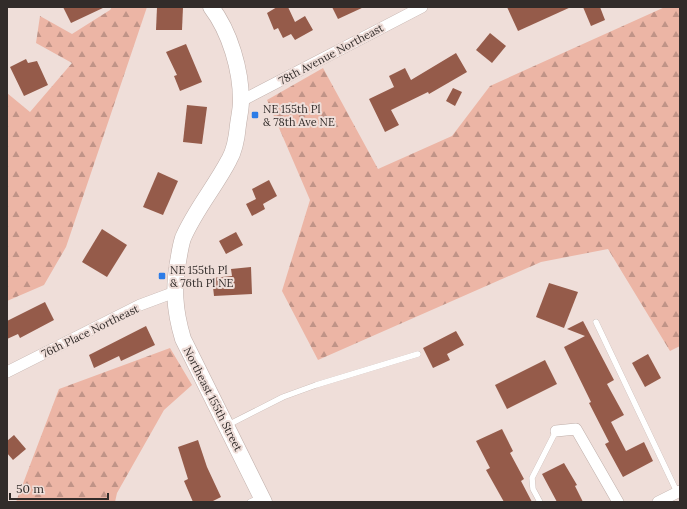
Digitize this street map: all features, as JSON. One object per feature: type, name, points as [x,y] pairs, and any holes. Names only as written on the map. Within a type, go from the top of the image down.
[{"type":"street","name":"Northeast 155th Street","points":[[211,7],[226,33],[239,79],[241,101],[237,136],[230,159],[195,214],[183,239],[174,292],[177,318],[183,339],[226,426],[258,500]]},
{"type":"street","name":"78th Avenue Northeast","points":[[241,101],[422,7]]},
{"type":"street","name":"76th Place Northeast","points":[[7,372],[140,306],[174,292]]},
{"type":"street","points":[[556,430],[576,429],[618,502]]},
{"type":"street","points":[[658,502],[679,491]]},
{"type":"lane","points":[[596,322],[679,491]]},
{"type":"lane","points":[[226,426],[283,397],[303,389],[418,354]]},
{"type":"lane","points":[[540,502],[533,488],[532,478],[556,430]]},
{"type":"green space","points":[[112,7],[147,7],[66,247],[44,285],[7,301],[7,93],[30,112],[72,63],[36,43],[40,16],[72,34],[110,10]]},
{"type":"green space","points":[[665,7],[680,7],[680,346],[670,351],[608,249],[541,262],[318,360],[282,291],[310,200],[267,100],[323,68],[378,169],[452,136],[490,86]]},
{"type":"green space","points":[[170,348],[192,385],[164,410],[117,493],[115,502],[16,502],[59,389]]},
{"type":"building","points":[[63,7],[105,7],[71,23]]},
{"type":"building","points":[[157,7],[183,7],[182,30],[156,30]]},
{"type":"building","points":[[277,7],[288,7],[295,22],[305,16],[313,30],[295,40],[291,34],[283,38],[278,28],[274,30],[267,13]]},
{"type":"building","points":[[332,7],[364,7],[338,19]]},
{"type":"building","points":[[507,7],[571,7],[518,31]]},
{"type":"building","points":[[583,7],[600,7],[605,20],[591,26]]},
{"type":"building","points":[[490,33],[506,46],[492,63],[476,50]]},
{"type":"building","points":[[186,44],[202,82],[180,91],[174,76],[177,75],[166,52]]},
{"type":"building","points":[[456,53],[467,72],[429,94],[428,92],[391,110],[399,125],[385,132],[369,99],[394,87],[389,76],[405,68],[411,80]]},
{"type":"building","points":[[26,59],[28,63],[37,61],[48,85],[24,96],[10,67]]},
{"type":"building","points":[[453,88],[462,92],[455,106],[446,101]]},
{"type":"building","points":[[187,105],[207,107],[202,144],[183,142]]},
{"type":"building","points":[[158,172],[178,181],[163,215],[143,207]]},
{"type":"building","points":[[269,180],[277,196],[263,204],[265,209],[252,216],[246,204],[256,199],[252,189]]},
{"type":"building","points":[[102,229],[127,245],[107,277],[82,262]]},
{"type":"building","points":[[236,232],[243,245],[226,254],[219,241]]},
{"type":"building","points":[[251,267],[252,294],[214,296],[212,278],[232,276],[231,269]]},
{"type":"building","points":[[549,283],[578,292],[564,328],[536,317]]},
{"type":"building","points":[[45,302],[54,320],[20,338],[18,334],[7,339],[7,321]]},
{"type":"building","points":[[583,321],[614,380],[607,384],[624,415],[611,422],[626,451],[644,442],[653,461],[623,477],[605,444],[609,442],[589,403],[591,402],[564,347],[585,336],[567,329]]},
{"type":"building","points":[[146,326],[155,345],[121,361],[119,356],[94,368],[89,355]]},
{"type":"building","points":[[456,331],[464,345],[447,354],[450,360],[433,368],[423,348]]},
{"type":"building","points":[[648,354],[661,378],[645,387],[632,363]]},
{"type":"building","points":[[545,360],[557,384],[507,409],[495,385]]},
{"type":"building","points":[[502,429],[513,451],[510,453],[524,479],[521,481],[532,502],[504,502],[486,470],[490,468],[476,441]]},
{"type":"building","points":[[14,435],[26,449],[13,460],[7,453],[7,441]]},
{"type":"building","points":[[198,440],[207,467],[221,497],[211,502],[193,502],[184,481],[188,479],[178,447]]},
{"type":"building","points":[[564,463],[577,485],[575,486],[583,502],[557,502],[542,474]]},
{"type":"place","name":"NE 155th Pl & 78th Ave NE","points":[[255,115]]},
{"type":"place","name":"NE 155th Pl & 76th Pl NE","points":[[162,276]]}]
